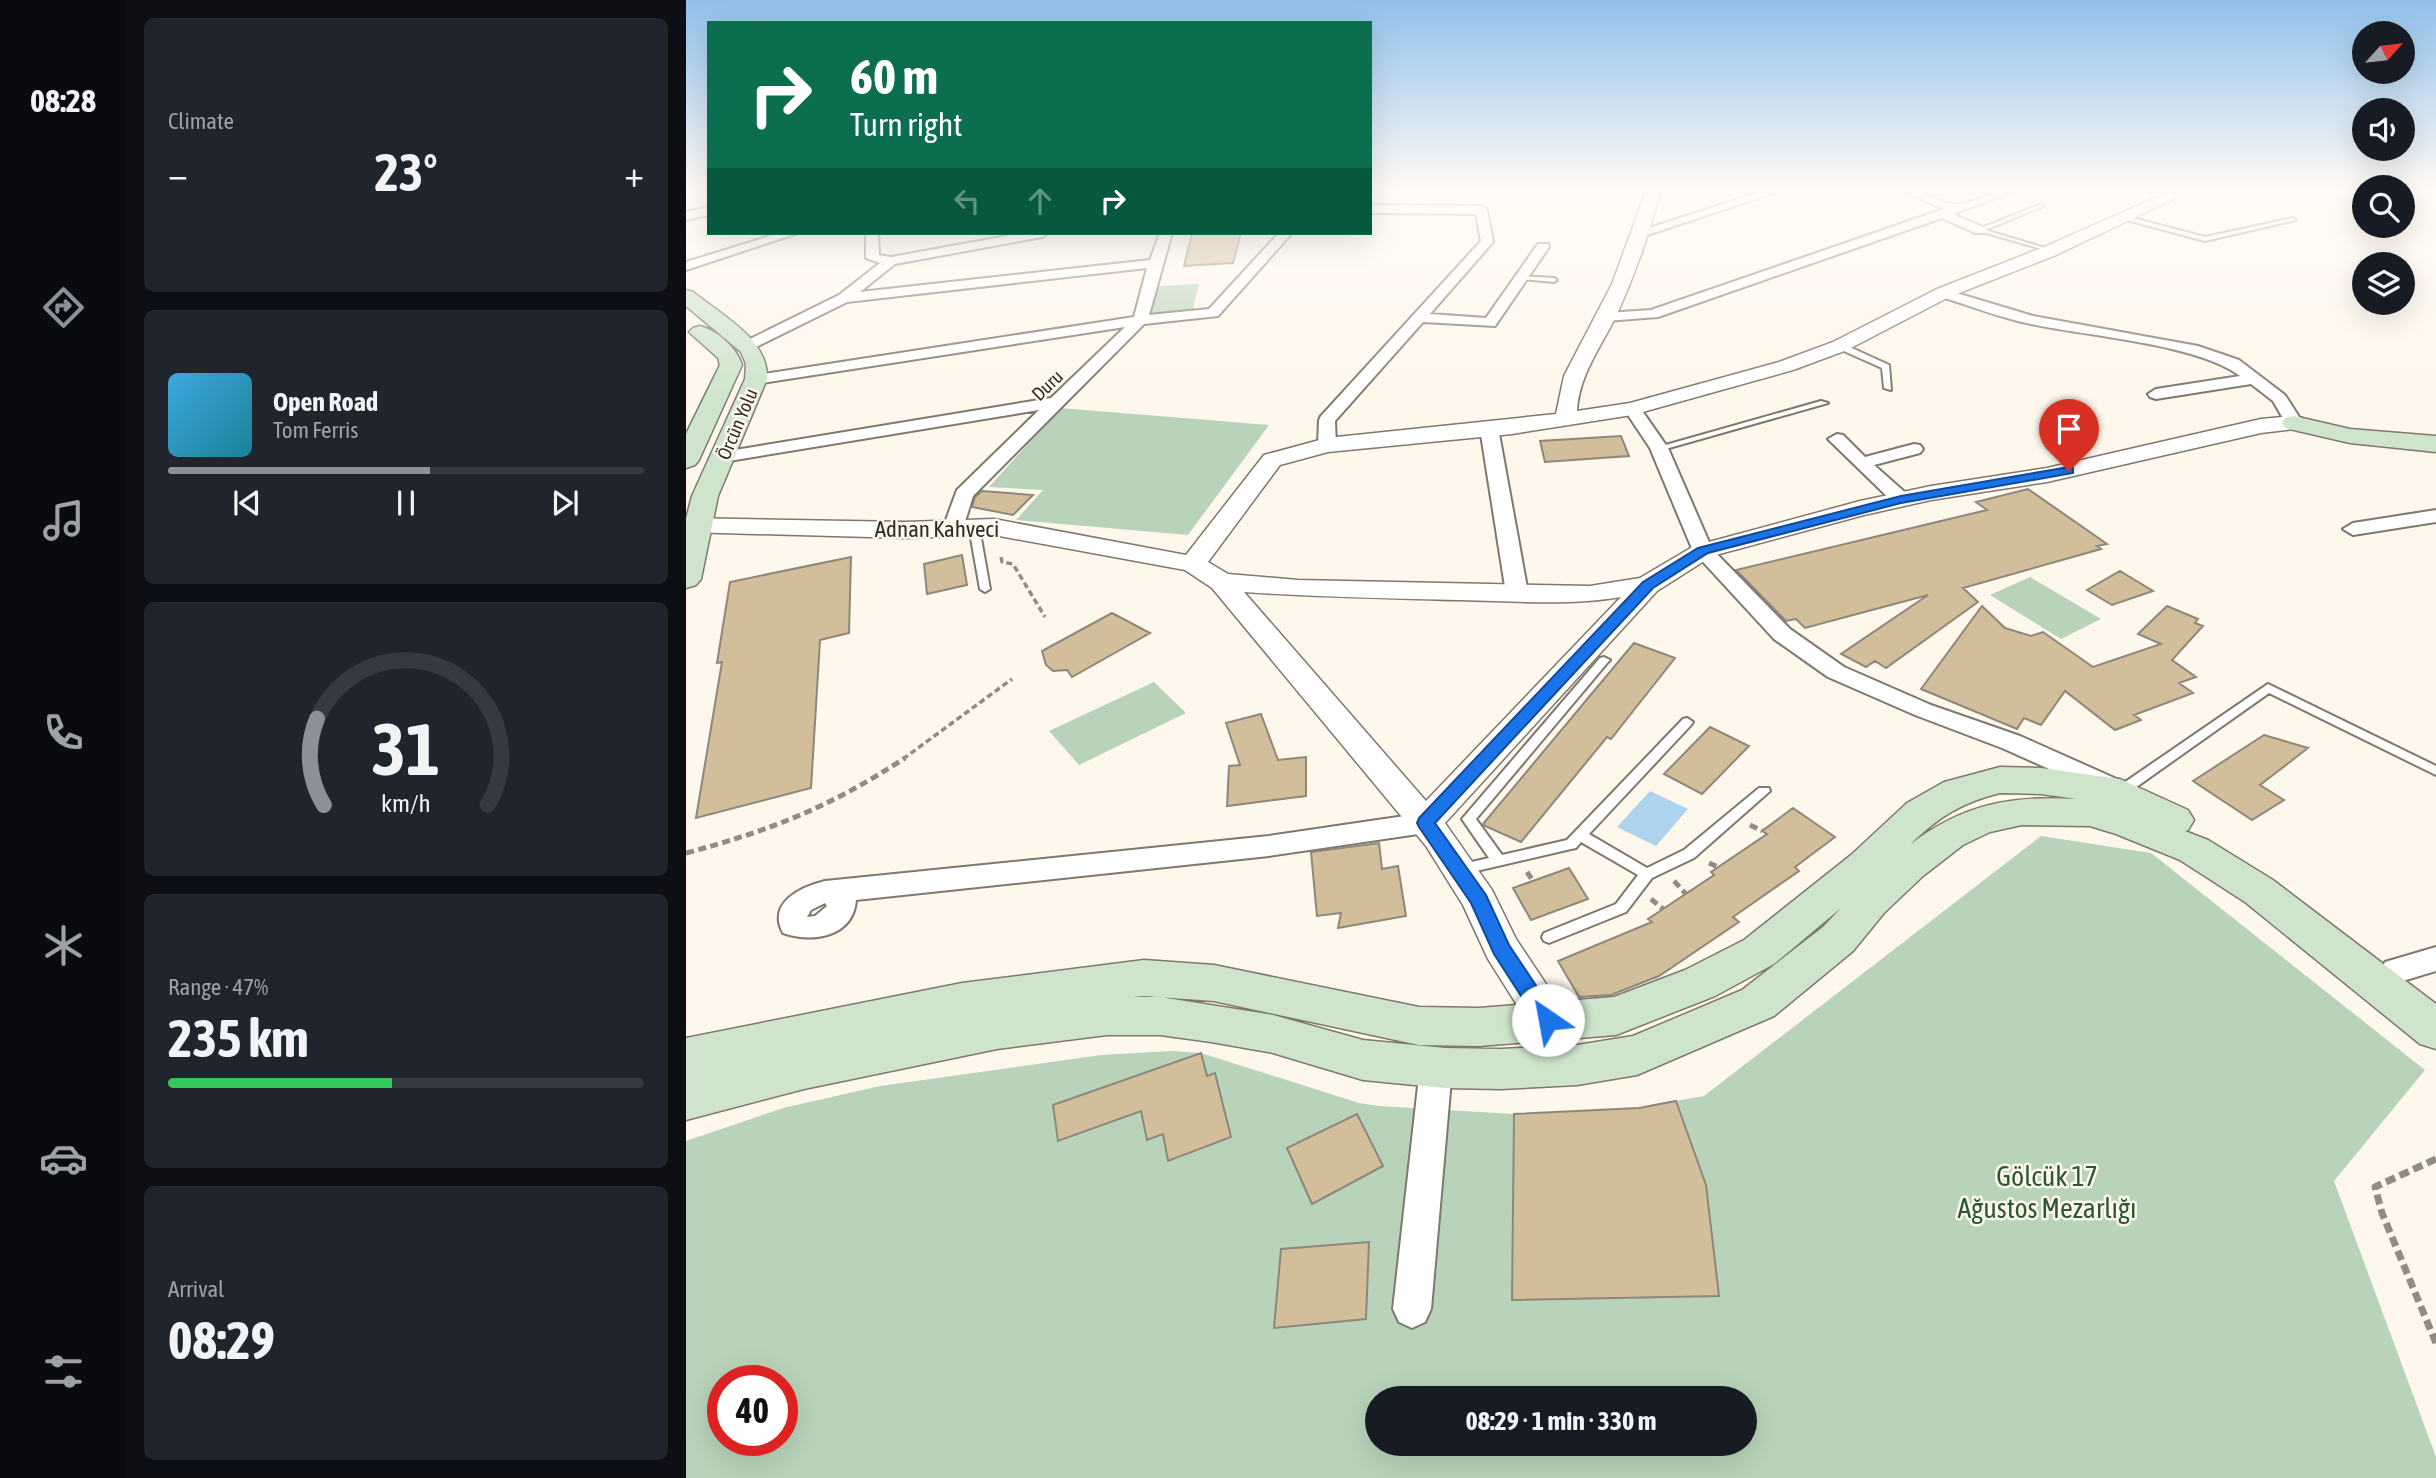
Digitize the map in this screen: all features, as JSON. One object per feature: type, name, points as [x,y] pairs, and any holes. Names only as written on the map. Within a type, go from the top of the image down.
[{"type":"main road","points":[[686,296],[747,346]]},
{"type":"main road","name":"Örcün Yolu","points":[[686,321],[728,355],[732,365],[686,460]]},
{"type":"main road","name":"Örcün Yolu","points":[[686,579],[692,525],[756,379],[757,364],[747,346]]},
{"type":"main road","points":[[2294,423],[2350,436],[2436,444]]},
{"type":"main road","points":[[686,1058],[962,1001],[1144,978],[1214,983],[1419,1026],[1479,1027],[1616,1016],[1700,983],[1759,953],[1845,882],[1920,812],[1957,791],[2000,780],[2041,781],[2120,792],[2257,866],[2436,1001]]},
{"type":"main road","points":[[686,1099],[804,1069],[997,1030],[1107,1016],[1160,1016],[1211,1023],[1273,1034],[1363,1060],[1436,1068],[1501,1069],[1577,1065],[1637,1055],[1758,1003],[1839,939],[1870,902],[1909,866],[1950,835],[1981,820],[2022,812],[2090,813],[2127,822],[2194,850],[2259,891],[2436,1030]]},
{"type":"street","points":[[686,266],[715,257]]},
{"type":"street","points":[[873,257],[891,261],[913,257]]},
{"type":"street","points":[[1140,320],[1157,257]]},
{"type":"street","points":[[756,379],[1140,320],[1213,313],[1264,257]]},
{"type":"street","points":[[1327,445],[1327,420],[1474,257]]},
{"type":"street","points":[[1420,317],[1490,323],[1536,257]]},
{"type":"street","points":[[1566,419],[1566,394],[1589,345],[1606,317],[1632,257]]},
{"type":"street","points":[[1606,317],[1653,314],[1814,257]]},
{"type":"street","points":[[1193,564],[1272,460],[1327,445],[1566,419],[1632,409],[1786,366],[1840,346],[1942,293],[2035,257]]},
{"type":"street","points":[[747,346],[844,298],[891,261]]},
{"type":"street","points":[[844,298],[1155,262]]},
{"type":"street","points":[[833,892],[1269,846],[1425,823],[1648,585],[1703,551],[1901,499],[2047,475],[2262,426],[2294,423],[2279,398],[2233,363],[2198,351],[2031,320],[1942,293]]},
{"type":"street","name":"Duru","points":[[974,527],[964,494],[1140,320]]},
{"type":"street","points":[[2155,394],[2254,379]]},
{"type":"street","points":[[723,457],[1054,403]]},
{"type":"street","points":[[1632,409],[1659,449],[1703,551],[1782,634],[1836,673],[2011,743],[2120,792]]},
{"type":"street","points":[[1489,428],[1517,593]]},
{"type":"street","points":[[1837,439],[1901,499]]},
{"type":"street","points":[[1861,463],[1914,449]]},
{"type":"street","points":[[2353,529],[2436,516]]},
{"type":"street","name":"Adnan Kahveci","points":[[692,525],[906,530],[974,527],[1193,564],[1221,582]]},
{"type":"street","points":[[1221,582],[1298,588],[1590,594],[1648,585]]},
{"type":"street","points":[[1221,582],[1425,823],[1479,900],[1501,948],[1548,1020]]},
{"type":"street","points":[[2396,971],[2436,959]]},
{"type":"street","points":[[1412,1309],[1436,1068]]},
{"type":"lane","points":[[1522,277],[1554,280]]},
{"type":"lane","points":[[1840,346],[1886,367],[1888,388]]},
{"type":"lane","points":[[1659,449],[1824,403]]},
{"type":"lane","points":[[974,527],[985,589]]},
{"type":"lane","points":[[1499,861],[1469,819],[1604,660]]},
{"type":"lane","points":[[2120,792],[2268,688],[2436,771]]},
{"type":"lane","points":[[1459,870],[1571,844],[1687,722]]},
{"type":"lane","points":[[1549,937],[1622,908],[1647,874],[1689,854],[1764,791]]},
{"type":"lane","points":[[1580,835],[1647,874]]},
{"type":"path","points":[[974,527],[1002,562],[1013,564],[1045,617]]},
{"type":"path","points":[[686,853],[797,819],[856,789],[926,744],[1013,678]]},
{"type":"path","points":[[2436,1159],[2375,1187],[2382,1213],[2436,1343]]},
{"type":"green space","points":[[1199,284],[1192,312],[1149,315],[1159,286]]},
{"type":"green space","points":[[1060,408],[1269,425],[1188,535],[1016,520],[1043,490],[989,487]]},
{"type":"green space","points":[[2030,577],[2101,619],[2061,639],[1990,595]]},
{"type":"green space","points":[[1154,682],[1186,713],[1079,765],[1049,731]]},
{"type":"green space","name":"Gölcük 17 Ağustos Mezarlığı","points":[[2041,836],[2151,853],[2425,1070],[2334,1181],[2436,1457],[2436,1478],[686,1478],[686,1141],[783,1108],[880,1086],[1101,1055],[1172,1051],[1201,1053],[1359,1103],[1514,1114],[1512,1300],[1719,1296],[1706,1185],[1676,1101],[1704,1096]]},
{"type":"water","points":[[1650,791],[1688,809],[1656,846],[1617,827]]},
{"type":"building","points":[[1186,257],[1235,257],[1233,263],[1184,266]]},
{"type":"building","points":[[1621,436],[1629,456],[1545,462],[1540,441]]},
{"type":"building","points":[[2028,489],[2107,544],[2097,546],[2101,549],[1963,588],[1978,602],[1886,668],[1875,661],[1866,667],[1841,654],[1928,595],[1805,628],[1796,619],[1786,621],[1736,570],[1987,510],[1976,502]]},
{"type":"building","points":[[982,491],[1033,495],[1013,515],[972,507],[975,497]]},
{"type":"building","points":[[962,555],[967,585],[927,594],[924,564]]},
{"type":"building","points":[[851,557],[849,633],[820,640],[811,788],[696,818],[722,662],[717,663],[730,582]]},
{"type":"building","points":[[2120,571],[2153,591],[2112,605],[2087,590]]},
{"type":"building","points":[[1982,606],[2005,628],[2031,636],[2043,632],[2093,667],[2161,644],[2138,634],[2167,606],[2198,619],[2195,623],[2203,626],[2172,660],[2196,677],[2179,683],[2193,693],[2134,715],[2141,720],[2115,730],[2065,691],[2041,725],[2024,718],[2017,729],[1921,689]]},
{"type":"building","points":[[1112,613],[1150,633],[1072,677],[1067,670],[1053,671],[1046,665],[1042,651]]},
{"type":"building","points":[[1634,643],[1675,658],[1611,739],[1607,737],[1521,842],[1485,826],[1483,824]]},
{"type":"building","points":[[1261,714],[1278,760],[1306,757],[1306,796],[1227,806],[1229,766],[1240,765],[1226,723]]},
{"type":"building","points":[[1710,727],[1749,746],[1702,794],[1664,774]]},
{"type":"building","points":[[2264,735],[2308,748],[2260,785],[2284,800],[2252,820],[2193,781]]},
{"type":"building","points":[[1793,808],[1835,837],[1795,867],[1799,871],[1733,917],[1739,922],[1659,976],[1611,995],[1579,997],[1558,961],[1652,922],[1648,919],[1714,875],[1711,872],[1767,834],[1762,831]]},
{"type":"building","points":[[1379,843],[1382,869],[1398,866],[1406,916],[1338,928],[1341,913],[1317,916],[1311,852]]},
{"type":"building","points":[[1569,868],[1588,899],[1531,920],[1513,888]]},
{"type":"building","points":[[1201,1053],[1207,1076],[1215,1073],[1231,1137],[1168,1161],[1163,1134],[1147,1140],[1141,1111],[1058,1141],[1053,1105]]},
{"type":"building","points":[[1676,1101],[1706,1185],[1719,1296],[1512,1300],[1514,1114],[1639,1108]]},
{"type":"building","points":[[1357,1114],[1383,1166],[1312,1204],[1287,1148]]},
{"type":"building","points":[[1369,1242],[1366,1319],[1274,1328],[1281,1249]]},
{"type":"route","points":[[1548,1020],[1501,948],[1479,900],[1438,837],[1425,823],[1648,585],[1703,551],[1737,540],[1901,499],[2069,471]]}]
